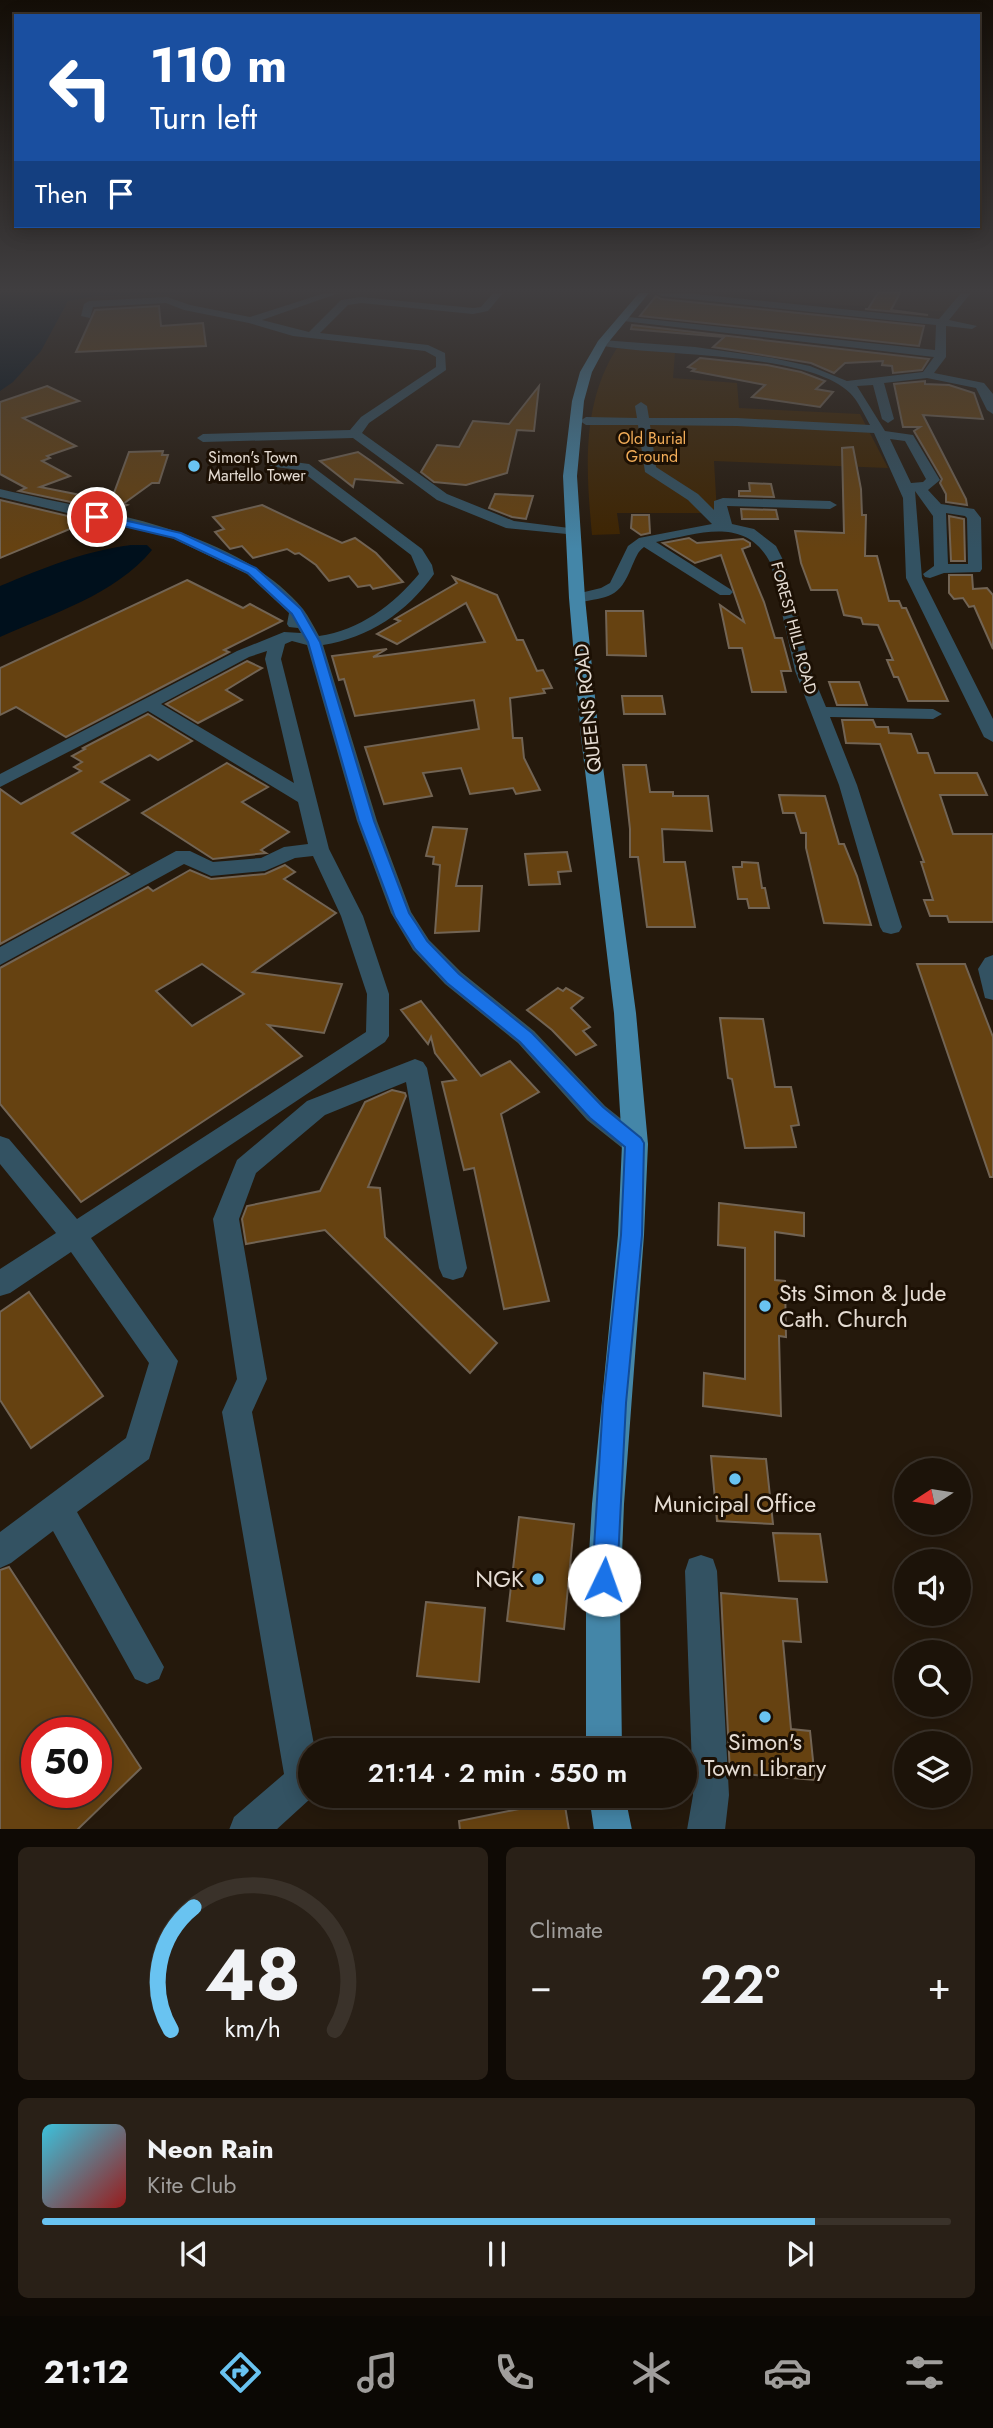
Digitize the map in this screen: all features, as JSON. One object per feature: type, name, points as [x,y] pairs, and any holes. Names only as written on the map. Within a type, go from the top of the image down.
[{"type":"main road","name":"QUEENS ROAD","points":[[584,378],[578,401],[570,476],[572,532],[590,737],[625,1013],[635,1143],[631,1235],[607,1504],[603,1605],[604,1738]]},
{"type":"main road","points":[[609,1808],[612,1829]]},
{"type":"street","points":[[356,434],[356,427],[427,378]]},
{"type":"street","points":[[835,378],[847,384],[860,397],[881,427],[912,487],[937,508],[940,516],[941,568]]},
{"type":"street","points":[[847,384],[900,378]]},
{"type":"street","points":[[945,378],[980,385],[986,391],[993,410]]},
{"type":"street","points":[[878,381],[881,427]]},
{"type":"street","points":[[641,406],[651,471],[693,497],[724,527]]},
{"type":"street","points":[[586,421],[690,421],[881,427],[912,440],[933,480],[931,484],[912,487]]},
{"type":"street","points":[[690,421],[693,439]]},
{"type":"street","points":[[203,438],[356,434],[442,498],[511,525],[572,532]]},
{"type":"street","points":[[313,435],[367,444]]},
{"type":"street","points":[[0,781],[243,654],[284,639],[314,642],[349,635],[365,627],[416,589],[427,573],[416,552],[303,467],[272,463]]},
{"type":"street","points":[[912,487],[910,556],[914,578],[993,737]]},
{"type":"street","points":[[0,493],[177,536],[252,570],[297,612],[314,642],[367,821],[401,913],[414,934],[453,978],[526,1037],[596,1113],[635,1143]]},
{"type":"street","points":[[724,527],[719,504],[723,502],[830,505]]},
{"type":"street","points":[[914,578],[934,573],[941,568],[975,569],[974,518],[969,512],[937,508]]},
{"type":"street","name":"FOREST HILL ROAD","points":[[645,541],[707,527],[724,527],[758,537],[774,554],[803,671],[848,785],[891,927]]},
{"type":"street","points":[[577,598],[606,592],[617,585],[630,554],[645,541],[725,592]]},
{"type":"street","points":[[0,1284],[377,1036],[378,994],[352,916],[319,849],[273,659],[297,612]]},
{"type":"street","points":[[149,704],[307,799]]},
{"type":"street","points":[[818,712],[933,714]]},
{"type":"street","points":[[0,957],[183,856],[211,869],[265,864],[291,852],[319,849]]},
{"type":"street","points":[[993,963],[989,969],[993,992]]},
{"type":"street","points":[[299,1738],[237,1412],[252,1379],[226,1219],[246,1167],[316,1108],[415,1068],[453,1268]]},
{"type":"street","points":[[0,1146],[74,1235],[164,1361],[138,1448],[0,1552]]},
{"type":"street","points":[[57,1507],[147,1667]]},
{"type":"street","points":[[701,1571],[711,1795],[706,1829]]},
{"type":"street","points":[[247,1829],[298,1788]]},
{"type":"green space","name":"Old Burial Ground","points":[[602,378],[678,378],[737,383],[739,408],[860,414],[888,468],[714,461],[717,513],[617,513],[620,534],[592,535],[588,462],[597,392]]},
{"type":"water","points":[[0,378],[16,378],[13,382],[0,391]]},
{"type":"water","points":[[131,545],[147,545],[152,550],[137,566],[101,591],[0,637],[0,586],[80,556]]},
{"type":"building","points":[[730,378],[818,378],[825,381],[816,389],[833,392],[820,407],[752,397],[765,385]]},
{"type":"building","points":[[925,381],[925,384],[949,385],[974,393],[983,419],[923,415],[967,505],[946,502],[946,494],[940,483],[942,479],[914,431],[920,427],[903,427],[894,384]]},
{"type":"building","points":[[47,386],[79,401],[23,418],[76,446],[47,456],[50,458],[42,461],[70,476],[40,487],[111,501],[129,452],[163,451],[162,455],[168,455],[159,483],[152,483],[123,504],[127,505],[113,511],[19,491],[26,488],[0,474],[0,402]]},
{"type":"building","points":[[539,386],[534,431],[517,430],[507,473],[466,485],[434,482],[421,472],[437,445],[459,447],[473,421],[509,424]]},
{"type":"building","points":[[853,447],[861,489],[862,515],[866,515],[865,556],[877,556],[889,601],[899,601],[902,608],[906,608],[948,701],[908,701],[887,660],[893,660],[878,625],[863,624],[861,618],[844,615],[837,590],[811,590],[801,563],[795,531],[844,533],[842,448]]},
{"type":"building","points":[[358,452],[401,483],[355,479],[353,487],[320,461]]},
{"type":"building","points":[[749,483],[771,484],[774,497],[739,496],[739,491],[750,491]]},
{"type":"building","points":[[495,494],[533,496],[526,519],[489,508]]},
{"type":"building","points":[[0,500],[89,521],[0,558]]},
{"type":"building","points":[[262,505],[342,543],[355,538],[376,553],[403,582],[373,589],[370,585],[358,587],[349,576],[329,581],[316,565],[299,553],[295,554],[287,549],[253,558],[242,546],[230,549],[215,532],[224,529],[213,517]]},
{"type":"building","points":[[741,509],[776,510],[778,519],[742,519]]},
{"type":"building","points":[[632,515],[649,515],[650,533],[641,535],[631,528]]},
{"type":"building","points":[[949,516],[964,519],[965,561],[951,561]]},
{"type":"building","points":[[689,538],[697,543],[743,539],[750,543],[750,546],[742,549],[764,602],[775,638],[782,638],[791,671],[781,671],[786,692],[752,692],[742,648],[729,648],[720,605],[744,622],[721,555],[695,563],[663,543]]},
{"type":"building","points":[[949,575],[972,575],[973,589],[987,588],[993,595],[993,649],[974,606],[969,607],[963,598],[954,599],[949,593]]},
{"type":"building","points":[[453,577],[497,595],[517,640],[523,640],[537,671],[543,670],[552,688],[543,689],[545,693],[510,698],[513,738],[522,738],[524,758],[540,790],[516,794],[513,788],[470,794],[461,768],[423,773],[432,796],[384,804],[365,747],[479,729],[474,700],[355,716],[344,679],[339,680],[332,656],[387,649],[373,657],[485,642],[466,603],[397,644],[377,634],[400,621],[395,619],[457,583]]},
{"type":"building","points":[[187,580],[243,608],[250,604],[282,621],[224,650],[229,652],[66,737],[16,707],[0,715],[0,668]]},
{"type":"building","points":[[606,611],[643,611],[646,656],[607,655]]},
{"type":"building","points":[[247,661],[262,668],[226,690],[242,700],[198,723],[166,704]]},
{"type":"building","points":[[829,682],[859,682],[867,705],[837,705]]},
{"type":"building","points":[[622,696],[662,696],[665,714],[624,714]]},
{"type":"building","points":[[148,714],[192,741],[158,760],[150,755],[101,782],[129,800],[72,833],[129,874],[0,944],[0,789],[21,804],[81,771],[74,767],[82,762],[72,756],[85,749],[83,748]]},
{"type":"building","points":[[842,720],[873,720],[876,727],[888,727],[889,733],[911,734],[918,753],[928,753],[935,773],[977,773],[987,795],[940,795],[953,834],[993,834],[993,922],[949,922],[947,916],[930,916],[924,900],[933,900],[921,862],[924,862],[880,744],[846,743]]},
{"type":"building","points":[[227,763],[268,787],[242,802],[289,832],[261,850],[266,853],[213,859],[142,813]]},
{"type":"building","points":[[623,765],[646,765],[650,792],[673,792],[673,796],[708,796],[712,831],[662,829],[664,862],[685,862],[695,927],[647,927],[638,857],[630,857],[630,829]]},
{"type":"building","points":[[779,795],[825,796],[839,844],[844,844],[857,876],[871,925],[824,923],[806,848],[806,833],[801,833],[795,813],[783,813]]},
{"type":"building","points":[[433,827],[467,829],[456,886],[482,886],[479,931],[435,933],[440,865],[433,864],[434,857],[426,856]]},
{"type":"building","points":[[567,852],[571,871],[558,872],[560,884],[529,885],[525,854]]},
{"type":"building","points":[[742,862],[758,863],[769,908],[749,908],[747,899],[738,899],[733,867],[742,867]]},
{"type":"building","points":[[285,865],[295,872],[284,879],[336,913],[253,972],[342,984],[324,1033],[268,1025],[302,1056],[81,1202],[0,1104],[0,968],[148,887],[153,891],[190,870],[211,879],[265,874]],"holes":[[[202,964],[244,994],[192,1026],[156,991]]]},
{"type":"building","points":[[917,964],[965,964],[993,1037],[993,1177],[990,1177]]},
{"type":"building","points":[[558,988],[563,991],[566,988],[583,998],[571,1008],[590,1027],[583,1031],[596,1045],[576,1055],[552,1030],[527,1010]]},
{"type":"building","points":[[421,1001],[481,1076],[510,1061],[539,1092],[501,1114],[549,1301],[504,1309],[474,1168],[464,1170],[442,1082],[456,1080],[435,1053],[431,1037],[428,1044],[401,1010]]},
{"type":"building","points":[[720,1018],[763,1019],[775,1087],[791,1087],[799,1125],[791,1126],[796,1147],[745,1148],[732,1079],[728,1078]]},
{"type":"building","points":[[392,1090],[405,1093],[406,1096],[368,1187],[380,1188],[385,1237],[497,1343],[470,1373],[325,1230],[246,1244],[242,1219],[247,1206],[320,1191],[365,1102]]},
{"type":"building","points":[[719,1203],[804,1213],[804,1236],[775,1232],[775,1280],[785,1281],[786,1337],[779,1336],[781,1416],[703,1406],[704,1373],[745,1379],[745,1248],[718,1245]]},
{"type":"building","points":[[29,1292],[103,1396],[31,1448],[0,1400],[0,1312]]},
{"type":"building","points":[[711,1456],[766,1459],[773,1524],[717,1521]]},
{"type":"building","points":[[519,1517],[574,1524],[564,1629],[507,1621]]},
{"type":"building","points":[[773,1533],[820,1534],[827,1582],[779,1581]]},
{"type":"building","points":[[9,1567],[108,1717],[21,1717],[21,1808],[100,1808],[78,1829],[0,1829],[0,1570]]},
{"type":"building","points":[[721,1593],[797,1599],[801,1642],[783,1641],[791,1729],[810,1731],[815,1780],[730,1773]]},
{"type":"building","points":[[426,1602],[485,1608],[479,1682],[417,1676]]},
{"type":"building","points":[[112,1724],[141,1768],[112,1796]]},
{"type":"building","points":[[524,1808],[565,1808],[569,1829],[460,1829],[459,1821]]},
{"type":"place","name":"Simon's Town Martello Tower","points":[[194,466]]},
{"type":"place","name":"Sts Simon & Jude Cath. Church","points":[[765,1306]]},
{"type":"place","name":"Municipal Office","points":[[735,1479]]},
{"type":"place","name":"NGK","points":[[538,1579]]},
{"type":"place","name":"Simon's Town Library","points":[[765,1717]]},
{"type":"route","points":[[97,517],[177,536],[252,570],[297,612],[314,642],[367,821],[401,913],[421,945],[453,978],[526,1037],[596,1113],[635,1143],[631,1235],[614,1403],[604,1580]]}]
